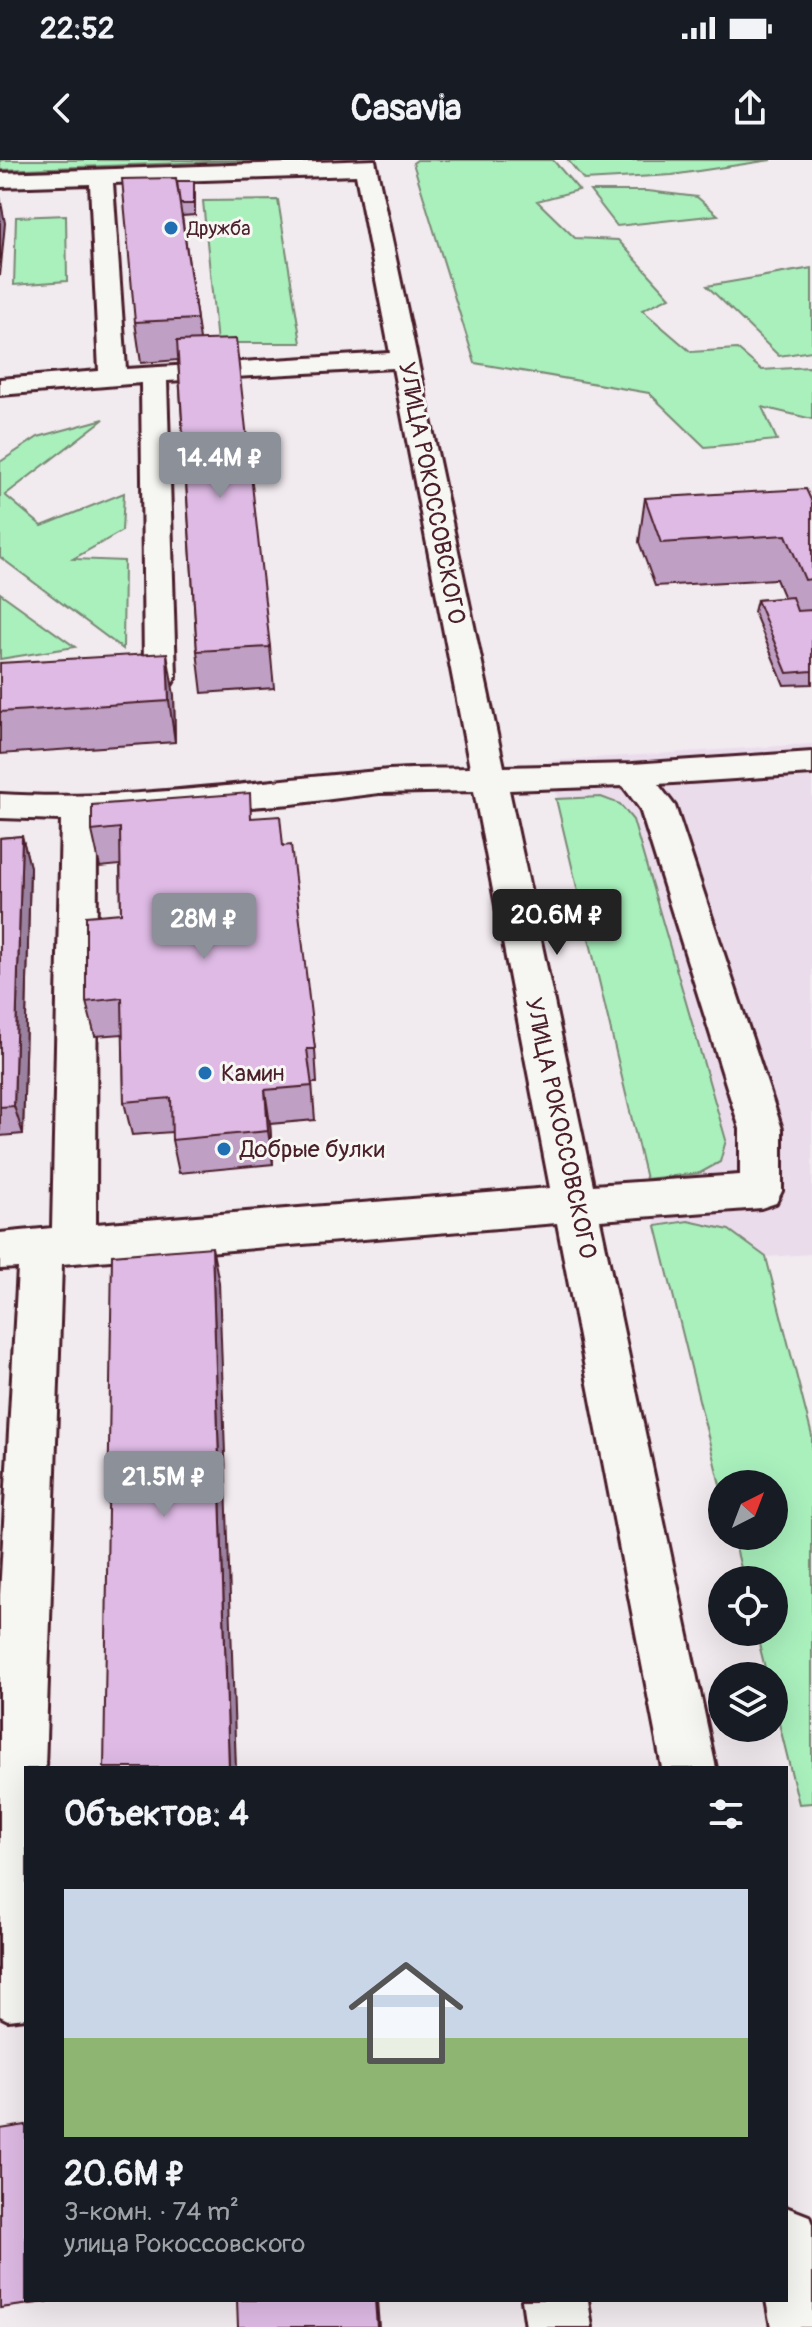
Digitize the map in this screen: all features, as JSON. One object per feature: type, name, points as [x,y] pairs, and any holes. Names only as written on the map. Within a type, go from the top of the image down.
[{"type":"street","points":[[0,180],[365,164]]},
{"type":"street","name":"УЛИЦА РОКОССОВСКОГО","points":[[365,164],[689,1766]]},
{"type":"street","points":[[101,176],[113,378]]},
{"type":"street","points":[[0,387],[154,374],[406,360]]},
{"type":"street","points":[[96,681],[160,677],[154,374]]},
{"type":"street","points":[[0,806],[50,809],[292,793],[379,782],[632,775],[812,763]]},
{"type":"street","points":[[38,1247],[761,1191],[761,1129],[657,806],[632,775]]},
{"type":"street","points":[[11,1990],[38,1247],[79,806]]},
{"type":"street","points":[[788,2249],[804,2327]]},
{"type":"street","points":[[555,2302],[559,2327]]},
{"type":"shaded area","points":[[812,744],[812,1254],[766,1257],[729,1230],[706,1223],[688,1221],[656,1226],[549,761]]},
{"type":"green space","points":[[0,160],[260,160],[0,170]]},
{"type":"green space","points":[[417,160],[553,160],[579,190],[537,201],[575,238],[618,240],[670,297],[642,310],[691,352],[737,349],[762,370],[809,367],[812,370],[812,419],[762,407],[777,440],[705,447],[649,393],[475,363],[413,163]]},
{"type":"green space","points":[[568,160],[771,160],[672,175],[584,180]]},
{"type":"green space","points":[[590,191],[648,191],[697,197],[718,215],[617,226]]},
{"type":"green space","points":[[278,200],[301,343],[217,343],[203,201]]},
{"type":"green space","points":[[66,215],[67,281],[14,285],[16,217]]},
{"type":"green space","points":[[812,268],[812,351],[779,356],[707,286]]},
{"type":"green space","points":[[104,419],[5,495],[42,526],[124,493],[122,531],[73,559],[124,561],[123,649],[0,557],[0,462],[38,437]]},
{"type":"green space","points":[[0,593],[75,647],[0,659]]},
{"type":"green space","points":[[601,797],[620,804],[633,820],[726,1140],[720,1162],[700,1173],[646,1179],[556,799]]},
{"type":"green space","points":[[688,1221],[729,1230],[766,1257],[812,1436],[812,1803],[799,1804],[784,1742],[788,1742],[788,1662],[764,1662],[760,1646],[788,1646],[788,1566],[740,1566],[736,1550],[788,1550],[788,1470],[716,1470],[656,1226]]},
{"type":"building","points":[[176,178],[197,319],[135,322],[122,179]]},
{"type":"building","points":[[177,181],[194,181],[194,204],[180,204]]},
{"type":"building","points":[[236,339],[270,647],[197,651],[177,341]]},
{"type":"building","points":[[806,489],[812,502],[812,579],[805,580],[786,535],[661,543],[645,498]]},
{"type":"building","points":[[792,597],[797,611],[812,610],[812,671],[787,673],[757,600]]},
{"type":"building","points":[[167,653],[169,701],[0,712],[0,663]]},
{"type":"building","points":[[250,793],[251,818],[280,816],[283,846],[291,845],[315,1049],[307,1049],[312,1086],[265,1090],[268,1131],[172,1140],[171,1098],[124,1102],[122,998],[86,1002],[86,916],[121,913],[120,828],[92,831],[92,805]]},
{"type":"building","points":[[22,836],[14,1106],[0,1107],[0,838]]},
{"type":"building","points":[[212,1247],[229,1766],[104,1766],[112,1255]]},
{"type":"building","points":[[24,2125],[24,2302],[46,2302],[0,2308],[0,2129]]},
{"type":"building","points":[[237,2302],[375,2302],[377,2327],[238,2327]]},
{"type":"place","name":"Дружба","points":[[171,228]]},
{"type":"place","name":"Камин","points":[[205,1073]]},
{"type":"place","name":"Добрые булки","points":[[224,1149]]}]
